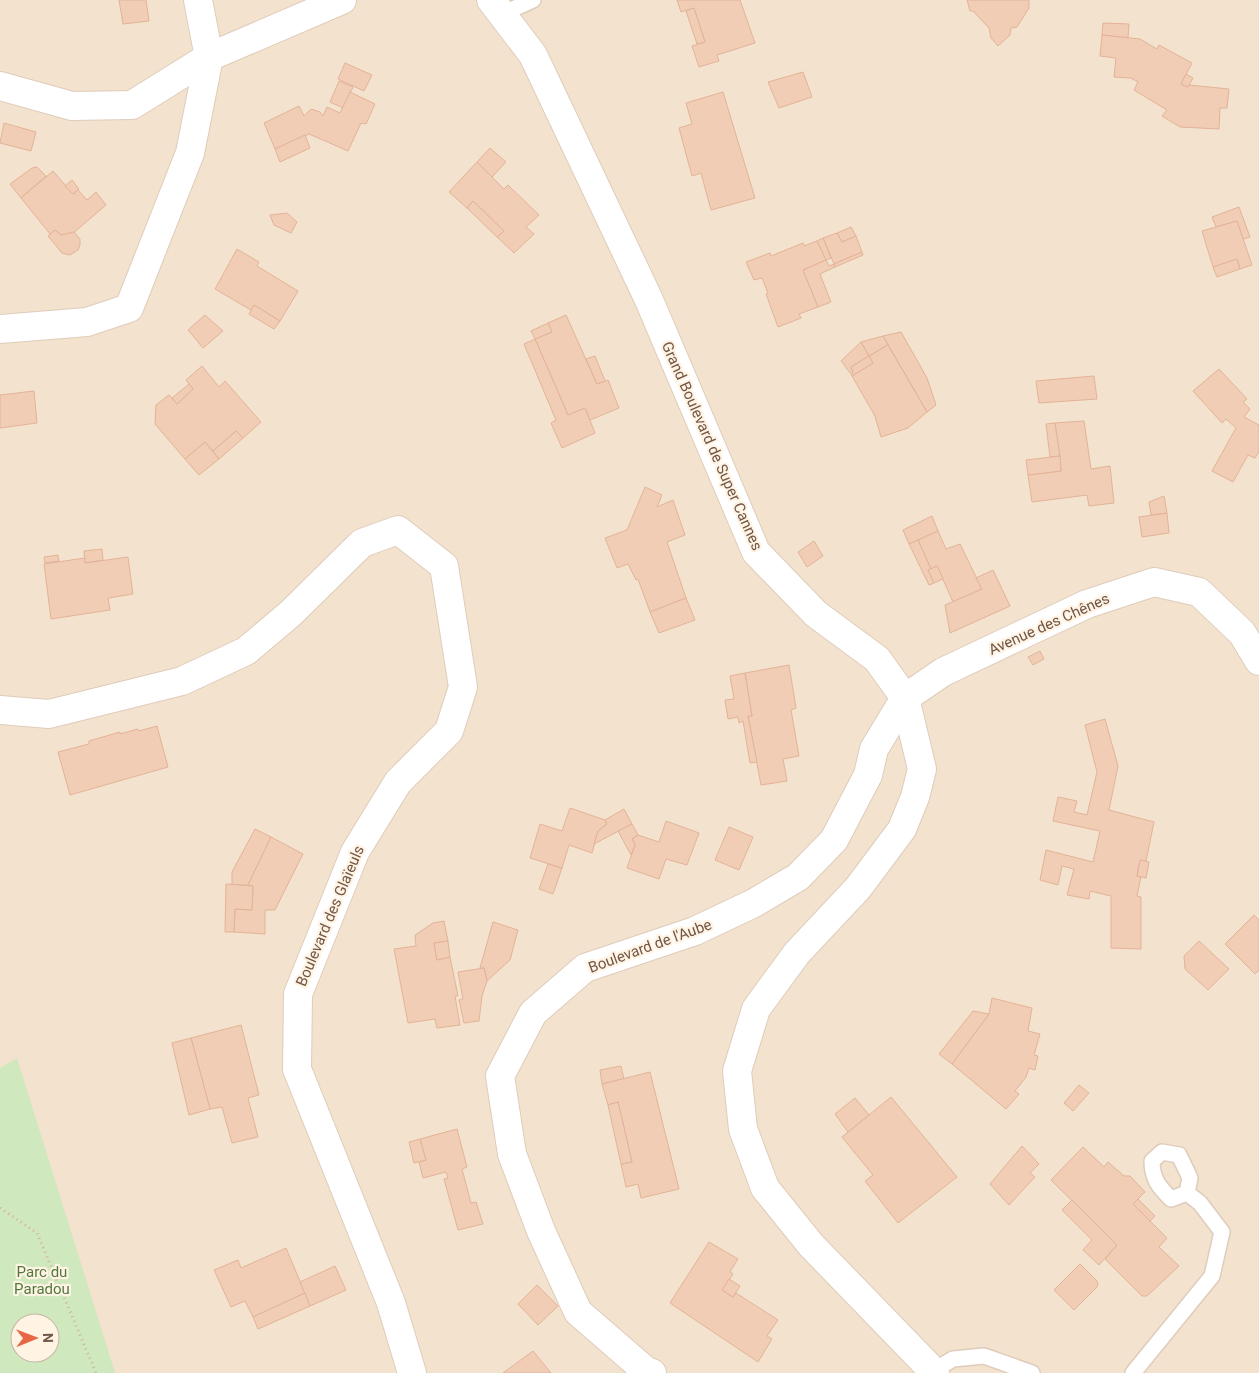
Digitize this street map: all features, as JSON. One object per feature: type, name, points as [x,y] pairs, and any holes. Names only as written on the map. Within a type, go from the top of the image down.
[{"type":"street","points":[[0,329],[87,322],[129,308],[190,154],[209,57],[198,0]]},
{"type":"street","points":[[0,86],[72,106],[132,105],[209,57],[342,0]]},
{"type":"street","name":"Grand Boulevard de Super Cannes","points":[[496,7],[533,55],[649,300],[756,552],[816,614],[877,659],[905,698],[922,769],[915,797],[902,829],[858,888],[797,953],[756,1009],[737,1071],[743,1129],[765,1188],[811,1245],[934,1372]]},
{"type":"street","name":"Boulevard des Glaïeuls","points":[[0,710],[49,714],[182,681],[246,651],[291,612],[362,543],[398,530],[444,566],[463,687],[449,731],[398,782],[355,852],[298,994],[297,1069],[391,1303],[412,1373]]},
{"type":"street","name":"Avenue des Chênes","points":[[905,698],[943,672],[1087,604],[1154,582],[1199,592],[1242,633],[1259,661]]},
{"type":"street","name":"Boulevard de l'Aube","points":[[652,1373],[645,1370],[578,1312],[541,1231],[512,1154],[500,1076],[533,1013],[584,968],[695,931],[754,904],[798,877],[834,840],[868,775],[874,749],[905,698]]},
{"type":"lane","points":[[496,7],[533,0]]},
{"type":"lane","points":[[1133,1373],[1212,1276],[1222,1232],[1200,1203],[1187,1193]]},
{"type":"lane","points":[[934,1372],[953,1359],[984,1356],[1032,1373]]},
{"type":"path","points":[[0,1208],[37,1233],[96,1373]]},
{"type":"shaded area","points":[[0,0],[1259,0],[1259,1373],[0,1373]]},
{"type":"green space","name":"Parc du Paradou","points":[[17,1058],[115,1373],[0,1373],[0,1068]]},
{"type":"building","points":[[119,0],[146,0],[149,21],[123,24]]},
{"type":"building","points":[[677,0],[740,0],[755,43],[717,55],[719,61],[699,67],[692,46],[705,42],[694,8],[681,12]]},
{"type":"building","points":[[967,0],[1029,0],[1029,8],[1017,27],[1011,28],[1010,35],[998,46],[991,38],[989,28],[973,11],[970,11]]},
{"type":"building","points":[[694,8],[705,42],[697,44],[686,11]]},
{"type":"building","points":[[1103,23],[1129,24],[1128,38],[1102,35]]},
{"type":"building","points":[[1102,35],[1140,39],[1157,49],[1159,45],[1192,63],[1181,84],[1188,87],[1189,85],[1229,89],[1227,108],[1220,108],[1219,129],[1180,127],[1162,116],[1167,110],[1134,90],[1138,82],[1131,78],[1114,77],[1116,58],[1100,56]]},
{"type":"building","points":[[345,63],[372,75],[364,91],[338,79]]},
{"type":"building","points":[[803,72],[812,97],[779,108],[768,82]]},
{"type":"building","points":[[1186,74],[1193,78],[1188,87],[1181,84]]},
{"type":"building","points":[[339,81],[353,87],[343,108],[330,102]]},
{"type":"building","points":[[350,92],[375,104],[366,124],[361,123],[348,151],[309,134],[275,149],[264,123],[299,106],[304,116],[311,109],[320,112],[323,116],[327,107],[340,113]]},
{"type":"building","points":[[723,92],[755,198],[711,210],[701,173],[692,176],[679,128],[692,124],[686,103]]},
{"type":"building","points":[[4,123],[36,132],[31,151],[0,143]]},
{"type":"building","points":[[305,135],[310,148],[280,162],[275,149]]},
{"type":"building","points":[[490,148],[506,162],[492,177],[477,162]]},
{"type":"building","points":[[477,162],[504,189],[508,185],[539,215],[526,227],[534,234],[514,253],[497,237],[504,231],[473,201],[467,208],[449,192]]},
{"type":"building","points":[[37,167],[46,176],[21,198],[10,184],[32,168]]},
{"type":"building","points":[[53,171],[73,194],[78,190],[87,200],[96,192],[106,205],[72,234],[61,235],[55,230],[51,235],[21,198]]},
{"type":"building","points":[[72,180],[79,189],[73,194],[65,186]]},
{"type":"building","points":[[473,201],[504,231],[497,237],[467,208]]},
{"type":"building","points":[[1239,207],[1250,237],[1243,239],[1237,221],[1216,227],[1212,217]]},
{"type":"building","points":[[287,213],[297,222],[291,233],[274,225],[270,215]]},
{"type":"building","points":[[1237,221],[1252,265],[1240,269],[1237,259],[1213,267],[1202,231]]},
{"type":"building","points":[[851,227],[856,236],[842,242],[837,233]]},
{"type":"building","points":[[55,230],[61,235],[74,232],[80,239],[78,250],[70,255],[62,253],[48,236]]},
{"type":"building","points":[[837,233],[842,242],[856,236],[862,252],[834,264],[823,238]]},
{"type":"building","points":[[823,238],[831,258],[826,260],[817,241]]},
{"type":"building","points":[[817,241],[826,260],[803,270],[818,307],[799,314],[801,318],[778,327],[762,278],[754,280],[746,262],[770,253],[771,256],[803,243],[804,246]]},
{"type":"building","points":[[237,249],[259,262],[257,266],[298,291],[280,321],[254,305],[251,310],[215,289]]},
{"type":"building","points":[[862,252],[863,255],[835,267],[834,264]]},
{"type":"building","points":[[1237,259],[1240,269],[1217,277],[1213,267]]},
{"type":"building","points":[[826,260],[829,266],[834,264],[835,267],[820,274],[831,302],[818,307],[803,270]]},
{"type":"building","points":[[254,305],[280,321],[274,329],[249,314]]},
{"type":"building","points":[[205,315],[223,331],[203,348],[188,330]]},
{"type":"building","points":[[566,315],[597,384],[608,380],[619,408],[590,420],[585,408],[568,415],[535,339],[552,332],[548,323]]},
{"type":"building","points":[[548,323],[552,332],[535,339],[531,331]]},
{"type":"building","points":[[901,332],[927,378],[936,405],[927,412],[883,336]]},
{"type":"building","points":[[883,336],[888,345],[869,356],[861,342]]},
{"type":"building","points":[[535,339],[568,415],[585,408],[595,433],[562,448],[551,423],[556,420],[524,344]]},
{"type":"building","points":[[861,342],[869,356],[851,367],[853,372],[851,374],[841,361]]},
{"type":"building","points":[[888,345],[927,412],[908,428],[881,437],[875,416],[852,376],[873,363],[869,356]]},
{"type":"building","points":[[595,356],[605,381],[597,384],[586,359]]},
{"type":"building","points":[[869,356],[873,363],[852,376],[851,367]]},
{"type":"building","points":[[202,366],[219,387],[225,381],[261,422],[243,438],[236,431],[213,451],[205,442],[185,459],[155,424],[156,405],[169,395],[177,404],[193,389],[186,380]]},
{"type":"building","points":[[1219,369],[1247,399],[1243,402],[1250,409],[1244,417],[1259,425],[1259,452],[1255,458],[1248,455],[1233,482],[1212,471],[1236,428],[1226,419],[1222,423],[1193,391]]},
{"type":"building","points":[[1094,376],[1097,399],[1039,403],[1036,381]]},
{"type":"building","points":[[189,384],[193,389],[177,404],[172,398]]},
{"type":"building","points":[[34,391],[37,423],[0,428],[0,395]]},
{"type":"building","points":[[1084,421],[1091,469],[1110,466],[1114,503],[1089,506],[1087,495],[1032,502],[1028,475],[1061,471],[1055,423]]},
{"type":"building","points":[[1055,423],[1060,456],[1050,457],[1046,424]]},
{"type":"building","points":[[236,431],[243,438],[219,459],[213,451]]},
{"type":"building","points":[[205,442],[219,459],[199,475],[185,459]]},
{"type":"building","points":[[1060,456],[1061,471],[1028,475],[1026,460]]},
{"type":"building","points":[[645,487],[662,495],[657,507],[673,500],[685,535],[667,542],[686,598],[650,612],[638,579],[636,580],[628,564],[617,568],[605,538],[627,530]]},
{"type":"building","points":[[1164,496],[1167,513],[1151,515],[1149,502]]},
{"type":"building","points":[[1167,513],[1169,533],[1142,537],[1139,517]]},
{"type":"building","points":[[932,516],[938,531],[909,544],[903,530]]},
{"type":"building","points":[[938,531],[946,549],[960,544],[982,589],[953,602],[937,566],[931,569],[918,540]]},
{"type":"building","points":[[918,540],[931,569],[928,570],[934,583],[929,585],[909,544]]},
{"type":"building","points":[[814,541],[823,556],[807,567],[798,552]]},
{"type":"building","points":[[102,549],[103,560],[85,563],[84,551]]},
{"type":"building","points":[[58,555],[59,561],[45,563],[44,557]]},
{"type":"building","points":[[128,557],[133,594],[108,598],[110,610],[51,619],[44,564],[85,558],[85,563]]},
{"type":"building","points":[[937,566],[943,579],[934,583],[928,570]]},
{"type":"building","points":[[993,570],[1010,606],[950,633],[945,605],[982,589],[976,578]]},
{"type":"building","points":[[686,598],[695,620],[659,633],[650,612]]},
{"type":"building","points":[[1040,651],[1044,659],[1033,665],[1028,657]]},
{"type":"building","points":[[789,665],[796,708],[791,710],[799,756],[783,759],[787,781],[761,785],[748,716],[752,716],[745,673]]},
{"type":"building","points":[[745,673],[752,716],[748,716],[757,762],[750,763],[743,721],[739,723],[738,717],[728,719],[725,700],[734,699],[730,676]]},
{"type":"building","points":[[1105,719],[1118,766],[1109,810],[1154,822],[1146,861],[1140,860],[1137,876],[1141,877],[1137,896],[1141,897],[1141,949],[1111,948],[1111,896],[1090,891],[1089,899],[1067,895],[1074,869],[1062,866],[1058,885],[1040,880],[1046,850],[1093,862],[1100,831],[1053,821],[1058,797],[1077,801],[1074,812],[1087,815],[1097,772],[1085,725]]},
{"type":"building","points":[[157,726],[168,767],[70,795],[58,752],[89,744],[89,741],[120,732],[120,734],[138,729],[139,731]]},
{"type":"building","points":[[570,808],[605,820],[607,824],[598,831],[592,853],[569,845],[562,868],[530,858],[540,824],[562,831]]},
{"type":"building","points":[[624,809],[632,824],[594,844],[598,831],[607,824],[605,820]]},
{"type":"building","points":[[666,821],[699,833],[687,865],[666,859],[659,879],[627,868],[635,845],[632,839],[638,835],[659,842]]},
{"type":"building","points":[[632,824],[638,835],[632,839],[635,845],[631,855],[618,831]]},
{"type":"building","points":[[729,827],[753,837],[739,870],[715,860]]},
{"type":"building","points":[[255,829],[271,837],[248,885],[232,885],[232,872]]},
{"type":"building","points":[[271,837],[303,854],[275,910],[265,910],[265,934],[234,932],[235,909],[252,910],[253,886],[248,885]]},
{"type":"building","points":[[1140,860],[1149,862],[1146,878],[1137,876]]},
{"type":"building","points":[[548,864],[562,868],[553,894],[539,889]]},
{"type":"building","points":[[226,884],[253,886],[252,910],[235,909],[234,932],[225,932]]},
{"type":"building","points":[[1254,915],[1259,920],[1259,970],[1255,974],[1225,944]]},
{"type":"building","points":[[444,921],[448,941],[434,943],[437,960],[450,957],[458,996],[455,996],[460,1025],[437,1028],[435,1019],[408,1023],[394,949],[416,946],[415,935],[433,923]]},
{"type":"building","points":[[493,922],[518,930],[510,960],[487,981],[484,968],[480,968]]},
{"type":"building","points":[[448,941],[450,957],[437,960],[434,943]]},
{"type":"building","points":[[1199,941],[1229,969],[1208,990],[1185,969],[1184,956]]},
{"type":"building","points":[[484,968],[487,981],[482,996],[479,1021],[464,1023],[459,1000],[463,999],[458,972]]},
{"type":"building","points":[[992,998],[1032,1008],[1028,1031],[1040,1034],[1034,1055],[1038,1056],[1035,1070],[1029,1068],[1026,1077],[1015,1091],[1019,1094],[1006,1109],[952,1064],[989,1014]]},
{"type":"building","points":[[973,1011],[989,1014],[952,1064],[939,1054]]},
{"type":"building","points":[[241,1025],[259,1095],[248,1098],[258,1137],[232,1143],[222,1107],[210,1109],[191,1038]]},
{"type":"building","points":[[191,1038],[210,1109],[189,1115],[172,1043]]},
{"type":"building","points":[[621,1066],[624,1079],[602,1084],[600,1070]]},
{"type":"building","points":[[650,1072],[679,1189],[641,1198],[638,1184],[626,1187],[621,1164],[632,1162],[618,1102],[608,1105],[602,1084]]},
{"type":"building","points":[[1079,1085],[1089,1093],[1073,1111],[1064,1103]]},
{"type":"building","points":[[891,1097],[957,1177],[898,1223],[865,1181],[873,1175],[842,1137]]},
{"type":"building","points":[[855,1098],[869,1115],[848,1132],[835,1114]]},
{"type":"building","points":[[618,1102],[632,1162],[621,1164],[608,1105]]},
{"type":"building","points":[[457,1129],[467,1167],[462,1169],[471,1203],[476,1202],[483,1224],[458,1230],[444,1179],[448,1178],[446,1172],[423,1178],[419,1162],[426,1160],[420,1139]]},
{"type":"building","points":[[420,1139],[426,1160],[414,1163],[409,1142]]},
{"type":"building","points":[[1022,1146],[1039,1164],[1030,1173],[1035,1177],[1009,1205],[990,1184]]},
{"type":"building","points":[[1083,1147],[1104,1167],[1108,1162],[1124,1176],[1130,1176],[1145,1192],[1133,1204],[1167,1238],[1159,1247],[1179,1266],[1147,1296],[1142,1296],[1105,1259],[1117,1245],[1051,1180]]},
{"type":"building","points":[[1138,1199],[1155,1216],[1150,1221],[1133,1204]]},
{"type":"building","points":[[1072,1200],[1117,1245],[1099,1265],[1083,1250],[1092,1240],[1062,1210]]},
{"type":"building","points":[[709,1242],[738,1259],[730,1272],[733,1274],[722,1290],[733,1297],[736,1293],[778,1320],[767,1336],[772,1339],[758,1362],[670,1303]]},
{"type":"building","points":[[286,1248],[305,1293],[253,1317],[245,1301],[231,1307],[214,1270],[238,1260],[241,1268]]},
{"type":"building","points":[[1080,1264],[1098,1284],[1074,1310],[1054,1290]]},
{"type":"building","points":[[335,1266],[346,1290],[310,1306],[300,1282]]},
{"type":"building","points":[[729,1279],[740,1286],[733,1297],[722,1290]]},
{"type":"building","points":[[537,1285],[558,1306],[538,1325],[518,1304]]},
{"type":"building","points":[[305,1293],[310,1306],[258,1329],[253,1317]]},
{"type":"building","points":[[533,1351],[551,1373],[503,1373]]}]
